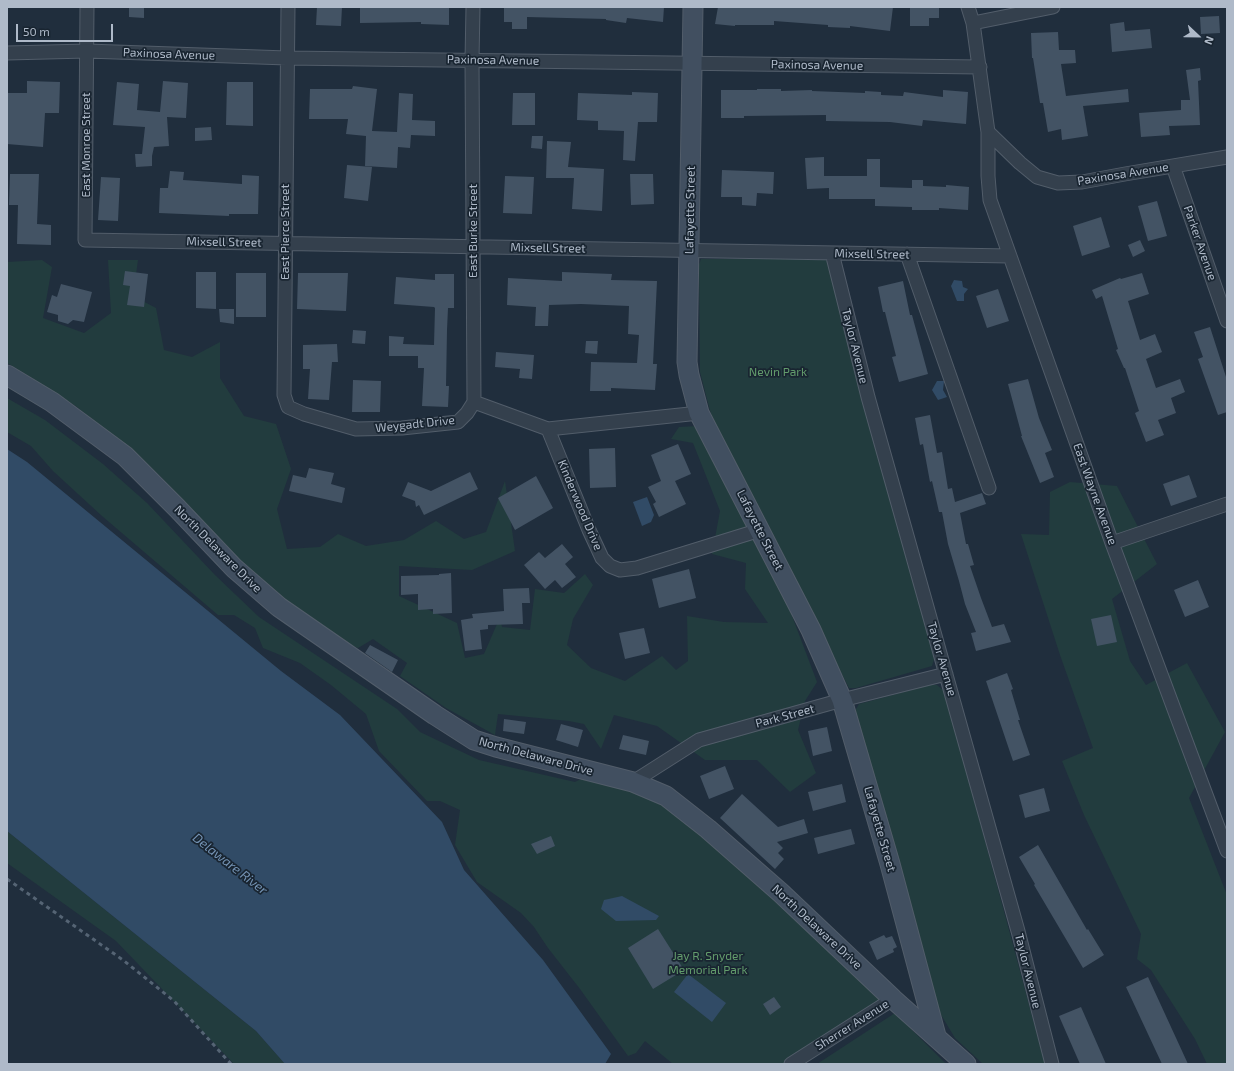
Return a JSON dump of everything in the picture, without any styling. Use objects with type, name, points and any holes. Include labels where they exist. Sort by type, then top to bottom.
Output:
[{"type":"main road","name":"Lafayette Street","points":[[693,7],[688,375],[700,413],[811,630],[842,700],[890,864],[936,1036]]},
{"type":"main road","name":"North Delaware Drive","points":[[7,375],[52,402],[125,456],[234,568],[279,607],[435,715],[474,740],[633,782],[666,796],[708,829],[781,893],[893,999],[966,1064]]},
{"type":"street","name":"East Monroe Street","points":[[85,240],[87,7]]},
{"type":"street","name":"East Pierce Street","points":[[288,7],[284,394],[288,407]]},
{"type":"street","name":"East Burke Street","points":[[473,7],[474,402]]},
{"type":"street","name":"East Wayne Avenue","points":[[968,7],[973,23],[988,132],[988,176],[990,200],[1112,543],[1227,851]]},
{"type":"street","points":[[973,23],[1053,7]]},
{"type":"street","name":"Paxinosa Avenue","points":[[7,53],[87,51],[287,58],[980,67]]},
{"type":"street","name":"Paxinosa Avenue","points":[[988,132],[1020,164],[1037,177],[1058,183],[1082,182],[1227,156]]},
{"type":"street","name":"Parker Avenue","points":[[1173,166],[1227,321]]},
{"type":"street","name":"Mixsell Street","points":[[85,240],[1010,256]]},
{"type":"street","name":"Taylor Avenue","points":[[832,253],[868,397],[1018,931],[1052,1064]]},
{"type":"street","points":[[907,254],[989,488]]},
{"type":"street","points":[[474,402],[548,429],[700,413]]},
{"type":"street","name":"Weygadt Drive","points":[[288,407],[304,414],[356,429],[402,428],[458,422],[467,413],[474,402]]},
{"type":"street","name":"Kinderwood Drive","points":[[548,429],[589,530],[602,558],[610,566],[620,570],[637,568],[760,530]]},
{"type":"street","points":[[1112,543],[1227,504]]},
{"type":"street","name":"Park Street","points":[[633,782],[699,740],[842,700],[946,674]]},
{"type":"street","name":"Sherrer Avenue","points":[[791,1064],[893,999]]},
{"type":"green space","name":"Nevin Park","points":[[701,259],[826,259],[831,272],[930,643],[934,659],[932,666],[856,688],[849,688],[713,422],[700,372],[699,265]]},
{"type":"green space","points":[[42,260],[52,267],[43,318],[84,333],[111,313],[108,260],[138,260],[133,296],[156,308],[164,350],[192,357],[220,342],[220,378],[244,416],[276,424],[291,469],[277,509],[287,549],[320,547],[338,534],[366,546],[404,540],[436,521],[464,539],[486,532],[505,481],[515,551],[472,570],[399,566],[399,596],[457,623],[465,658],[484,654],[500,617],[502,627],[530,630],[535,589],[564,593],[585,574],[593,585],[573,619],[567,645],[591,668],[625,681],[662,656],[676,670],[688,661],[687,616],[724,622],[768,623],[745,589],[746,563],[712,554],[720,511],[693,443],[671,439],[679,427],[698,426],[721,465],[761,554],[789,608],[817,682],[805,701],[798,730],[816,773],[790,792],[757,760],[705,760],[657,726],[614,715],[601,749],[584,724],[569,721],[498,714],[495,735],[446,708],[400,676],[407,663],[373,639],[358,648],[329,636],[248,573],[160,476],[77,407],[7,363],[7,262]]},
{"type":"green space","name":"Jay R. Snyder Memorial Park","points":[[7,398],[45,420],[103,464],[147,503],[215,575],[259,617],[397,709],[420,732],[479,760],[575,782],[595,772],[666,796],[893,999],[791,1064],[673,1064],[645,1041],[636,1053],[628,1056],[534,927],[521,913],[477,882],[455,845],[460,810],[440,801],[427,801],[379,751],[366,714],[331,685],[300,663],[263,648],[255,628],[234,615],[218,615],[102,516],[53,471],[31,446],[7,432]]},
{"type":"green space","points":[[1070,482],[1117,486],[1157,564],[1112,599],[1130,661],[1146,685],[1187,663],[1225,732],[1189,798],[1227,895],[1227,1064],[1207,1064],[1195,1039],[1151,970],[1137,959],[1141,934],[1084,815],[1062,761],[1093,748],[1060,655],[1021,534],[1049,535],[1050,492]]},
{"type":"green space","points":[[930,685],[937,685],[945,692],[1045,1064],[983,1064],[955,1038],[940,1013],[852,716],[859,704]]},
{"type":"green space","points":[[7,831],[256,1031],[285,1064],[234,1064],[116,941],[7,863]]},
{"type":"green space","points":[[895,1013],[946,1064],[817,1064]]},
{"type":"water","points":[[954,280],[962,281],[963,287],[968,289],[964,294],[964,301],[957,301],[951,286]]},
{"type":"water","points":[[937,381],[944,381],[943,390],[947,397],[938,400],[932,390]]},
{"type":"water","name":"Delaware River","points":[[7,449],[27,462],[281,671],[340,715],[442,822],[464,870],[543,960],[611,1054],[605,1064],[285,1064],[256,1031],[7,831]]},
{"type":"water","points":[[647,497],[654,515],[651,522],[642,526],[633,502]]},
{"type":"water","points":[[622,896],[659,916],[656,920],[616,921],[601,909],[604,900]]},
{"type":"water","points":[[688,974],[726,1003],[712,1022],[674,992]]},
{"type":"building","points":[[129,7],[144,7],[144,18],[129,17]]},
{"type":"building","points":[[317,7],[342,7],[341,26],[316,25]]},
{"type":"building","points":[[360,7],[449,7],[449,25],[421,24],[421,22],[360,23]]},
{"type":"building","points":[[504,7],[664,7],[663,22],[627,18],[626,23],[606,19],[527,17],[527,29],[512,29],[512,22],[504,22]]},
{"type":"building","points":[[718,7],[893,7],[890,31],[850,26],[850,28],[828,27],[828,25],[774,21],[774,25],[735,26],[715,24]]},
{"type":"building","points":[[910,7],[939,7],[939,18],[929,18],[929,26],[910,26]]},
{"type":"building","points":[[1219,16],[1220,33],[1201,34],[1200,17]]},
{"type":"building","points":[[1124,22],[1125,31],[1150,29],[1152,48],[1112,52],[1110,24]]},
{"type":"building","points":[[1058,32],[1059,50],[1075,50],[1076,63],[1061,64],[1066,96],[1128,89],[1129,102],[1083,106],[1088,136],[1062,140],[1061,129],[1048,132],[1043,103],[1040,103],[1032,58],[1031,33]]},
{"type":"building","points":[[1200,68],[1201,80],[1198,81],[1200,125],[1169,126],[1170,135],[1141,137],[1139,113],[1181,110],[1181,100],[1190,100],[1186,70]]},
{"type":"building","points":[[27,81],[60,82],[59,113],[45,113],[43,147],[7,144],[7,93],[27,93]]},
{"type":"building","points":[[163,81],[188,83],[186,118],[167,117],[169,146],[154,147],[152,166],[136,167],[135,154],[142,154],[145,127],[113,125],[117,82],[139,84],[137,110],[160,112]]},
{"type":"building","points":[[227,82],[253,82],[253,126],[226,125]]},
{"type":"building","points":[[353,86],[377,89],[372,131],[397,132],[399,93],[413,94],[412,120],[435,121],[435,136],[411,135],[410,148],[398,147],[397,168],[365,166],[366,136],[346,134],[348,119],[309,119],[310,89],[352,89]]},
{"type":"building","points":[[757,89],[865,93],[865,91],[881,92],[881,95],[903,96],[904,92],[943,97],[943,90],[968,92],[966,124],[923,120],[922,126],[890,122],[826,121],[826,115],[744,116],[744,118],[721,118],[721,90]]},
{"type":"building","points":[[632,92],[658,93],[657,122],[638,122],[635,161],[623,160],[624,131],[598,130],[598,121],[577,120],[578,93],[632,95]]},
{"type":"building","points":[[513,93],[535,93],[535,125],[512,125]]},
{"type":"building","points":[[211,127],[212,140],[195,141],[195,128]]},
{"type":"building","points":[[532,136],[543,136],[542,149],[531,148]]},
{"type":"building","points":[[547,141],[571,142],[568,167],[604,169],[602,211],[572,209],[574,178],[546,178]]},
{"type":"building","points":[[824,157],[824,176],[867,176],[867,159],[880,159],[880,187],[912,188],[912,180],[923,180],[923,186],[946,187],[946,185],[969,187],[968,210],[939,208],[939,210],[912,210],[912,207],[875,206],[875,199],[829,199],[829,188],[807,189],[805,158]]},
{"type":"building","points":[[347,165],[372,167],[368,201],[344,198]]},
{"type":"building","points":[[722,170],[774,172],[773,194],[757,193],[756,206],[742,205],[742,197],[721,197]]},
{"type":"building","points":[[170,171],[184,172],[183,180],[242,184],[242,175],[259,176],[258,214],[229,214],[229,216],[159,213],[160,188],[168,188]]},
{"type":"building","points":[[10,174],[39,174],[37,224],[51,225],[51,245],[17,244],[18,205],[9,205]]},
{"type":"building","points":[[630,174],[653,174],[654,204],[631,205]]},
{"type":"building","points":[[505,176],[534,177],[532,214],[503,213]]},
{"type":"building","points":[[101,177],[120,178],[118,221],[98,220]]},
{"type":"building","points":[[1157,201],[1167,236],[1148,241],[1138,206]]},
{"type":"building","points":[[1101,217],[1110,247],[1082,256],[1073,226]]},
{"type":"building","points":[[1140,240],[1145,251],[1133,257],[1128,245]]},
{"type":"building","points":[[125,271],[148,274],[144,307],[127,305],[130,286],[123,285]]},
{"type":"building","points":[[196,272],[216,272],[216,309],[196,308]]},
{"type":"building","points":[[562,272],[612,274],[611,280],[657,281],[653,364],[657,364],[655,390],[611,388],[611,391],[590,391],[591,362],[637,363],[639,335],[628,334],[629,306],[581,304],[549,305],[548,326],[535,326],[536,307],[507,305],[508,278],[562,281]]},
{"type":"building","points":[[236,273],[266,273],[266,317],[236,317]]},
{"type":"building","points":[[298,273],[348,273],[346,311],[297,309]]},
{"type":"building","points":[[1142,273],[1149,294],[1128,301],[1140,340],[1155,334],[1162,352],[1146,359],[1156,388],[1180,379],[1185,392],[1171,398],[1176,413],[1158,420],[1164,435],[1146,442],[1135,413],[1139,411],[1125,368],[1116,350],[1118,349],[1102,296],[1096,299],[1092,290],[1120,278]]},
{"type":"building","points":[[435,274],[454,274],[454,308],[448,308],[447,330],[446,386],[449,386],[448,407],[422,406],[424,368],[418,368],[418,356],[389,356],[389,336],[404,337],[403,344],[434,345],[435,308],[394,304],[396,277],[435,280]]},
{"type":"building","points":[[903,281],[910,315],[912,315],[928,374],[899,382],[892,357],[896,356],[885,312],[883,312],[878,287]]},
{"type":"building","points":[[61,284],[92,292],[84,322],[73,320],[68,324],[58,321],[58,315],[47,312],[52,295],[57,297]]},
{"type":"building","points":[[998,289],[1009,321],[987,328],[976,296]]},
{"type":"building","points":[[219,309],[234,309],[234,324],[220,322]]},
{"type":"building","points":[[1210,327],[1227,380],[1227,412],[1218,415],[1198,359],[1203,357],[1194,332]]},
{"type":"building","points":[[353,330],[366,331],[365,344],[352,343]]},
{"type":"building","points":[[586,341],[598,341],[597,354],[585,353]]},
{"type":"building","points":[[337,344],[338,362],[332,362],[329,400],[308,399],[310,369],[303,369],[303,345]]},
{"type":"building","points":[[496,352],[534,355],[532,379],[519,378],[520,369],[495,367]]},
{"type":"building","points":[[1028,379],[1039,418],[1052,450],[1045,453],[1054,477],[1040,483],[1021,436],[1008,384]]},
{"type":"building","points":[[353,380],[381,381],[380,412],[352,412]]},
{"type":"building","points":[[930,415],[937,453],[942,452],[948,489],[952,488],[955,502],[982,493],[986,504],[960,513],[966,544],[968,544],[974,565],[970,566],[992,627],[1004,624],[1011,642],[976,651],[971,633],[976,632],[965,604],[948,544],[942,512],[939,512],[932,481],[930,482],[923,444],[920,445],[915,418]]},
{"type":"building","points":[[678,444],[691,474],[675,481],[686,504],[659,517],[653,504],[656,502],[648,487],[661,481],[651,455]]},
{"type":"building","points":[[615,448],[616,487],[590,488],[589,449]]},
{"type":"building","points":[[309,468],[334,473],[331,484],[345,488],[342,503],[289,491],[293,475],[306,478]]},
{"type":"building","points":[[470,472],[478,489],[424,515],[419,505],[416,507],[415,501],[402,496],[408,482],[431,491]]},
{"type":"building","points":[[1189,475],[1197,497],[1171,506],[1163,484]]},
{"type":"building","points":[[536,476],[553,508],[515,530],[498,498]]},
{"type":"building","points":[[562,544],[573,557],[565,564],[576,577],[562,588],[555,580],[545,589],[524,565],[539,552],[545,558]]},
{"type":"building","points":[[689,569],[696,598],[659,608],[652,579]]},
{"type":"building","points":[[451,573],[452,613],[433,614],[433,609],[418,610],[418,594],[401,595],[401,576],[439,575]]},
{"type":"building","points":[[1198,580],[1209,607],[1185,617],[1174,590]]},
{"type":"building","points":[[529,588],[530,603],[522,603],[523,624],[488,625],[488,629],[480,630],[482,649],[465,651],[461,620],[473,618],[472,614],[504,611],[503,589]]},
{"type":"building","points":[[1111,615],[1117,642],[1097,646],[1091,619]]},
{"type":"building","points":[[644,628],[650,653],[625,659],[619,633]]},
{"type":"building","points":[[370,645],[398,660],[392,672],[365,653]]},
{"type":"building","points":[[1007,673],[1013,689],[1011,690],[1020,720],[1018,720],[1030,755],[1013,761],[986,681]]},
{"type":"building","points":[[504,719],[526,722],[524,734],[503,731]]},
{"type":"building","points":[[561,724],[583,730],[578,747],[556,740]]},
{"type":"building","points":[[827,727],[832,751],[813,756],[808,731]]},
{"type":"building","points":[[623,735],[649,741],[646,755],[619,749]]},
{"type":"building","points":[[725,766],[734,789],[709,799],[700,776]]},
{"type":"building","points":[[842,784],[846,802],[813,811],[808,792]]},
{"type":"building","points":[[1044,788],[1050,811],[1025,818],[1019,795]]},
{"type":"building","points":[[742,794],[778,827],[804,819],[808,833],[777,842],[783,848],[778,853],[784,859],[775,869],[720,818]]},
{"type":"building","points":[[851,829],[855,844],[818,854],[814,838]]},
{"type":"building","points":[[551,836],[555,846],[537,854],[531,844]]},
{"type":"building","points":[[1038,845],[1087,930],[1088,929],[1104,955],[1083,968],[1019,857]]},
{"type":"building","points":[[658,929],[684,970],[653,989],[628,948]]},
{"type":"building","points":[[884,935],[886,938],[892,936],[897,947],[893,949],[894,952],[877,960],[869,942]]},
{"type":"building","points":[[1148,977],[1188,1064],[1162,1064],[1126,987]]},
{"type":"building","points":[[774,997],[781,1007],[770,1015],[763,1004]]},
{"type":"building","points":[[1081,1007],[1106,1064],[1080,1064],[1059,1016]]},
{"type":"railway","points":[[7,879],[123,960],[174,1001],[231,1064]]}]
